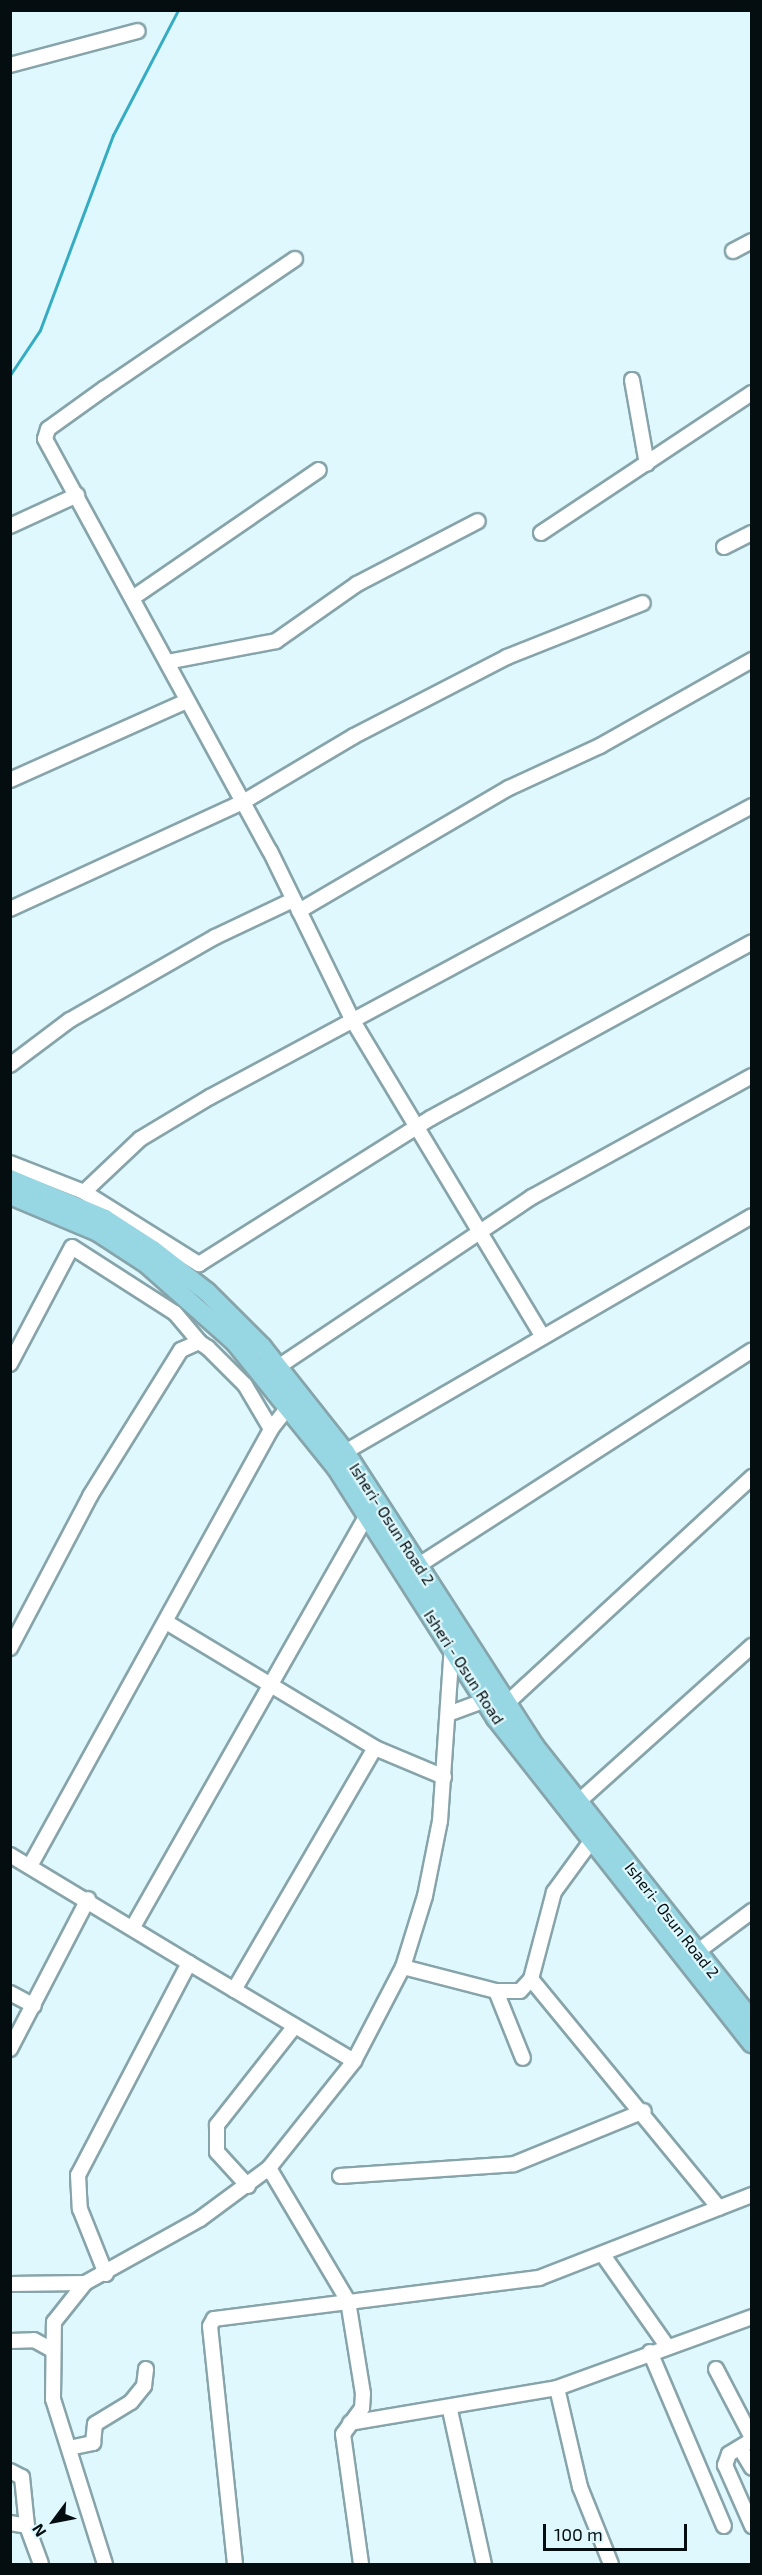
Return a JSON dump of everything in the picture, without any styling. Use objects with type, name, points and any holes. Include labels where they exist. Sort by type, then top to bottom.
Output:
[{"type":"main road","points":[[10,1179],[105,1219],[182,1283]]},
{"type":"main road","points":[[10,1195],[98,1232],[182,1283]]},
{"type":"main road","name":"Isheri- Osun Road 2","points":[[182,1283],[278,1367],[345,1452],[419,1565],[454,1641],[497,1700],[752,2021]]},
{"type":"main road","name":"Isheri - Osun Road","points":[[182,1283],[290,1405],[368,1514],[454,1641]]},
{"type":"main road","name":"Isheri - Osun Road","points":[[497,1700],[592,1840],[752,2043]]},
{"type":"street","points":[[10,65],[138,31]]},
{"type":"street","points":[[733,251],[752,241]]},
{"type":"street","points":[[295,259],[48,429],[45,439],[134,597],[187,702],[243,802],[353,1021],[477,1235],[542,1335]]},
{"type":"street","points":[[632,380],[647,464]]},
{"type":"street","points":[[541,532],[752,393]]},
{"type":"street","points":[[134,597],[319,470]]},
{"type":"street","points":[[10,526],[77,495]]},
{"type":"street","points":[[167,662],[276,641],[357,584],[478,521]]},
{"type":"street","points":[[724,546],[752,533]]},
{"type":"street","points":[[10,909],[243,802],[354,736],[507,657],[643,603]]},
{"type":"street","points":[[10,1065],[90,1009],[296,905],[509,788],[600,746],[752,660]]},
{"type":"street","points":[[10,780],[187,702]]},
{"type":"street","points":[[84,1192],[140,1139],[496,939],[752,806]]},
{"type":"street","points":[[10,1163],[84,1192],[199,1264],[416,1128],[752,942]]},
{"type":"street","points":[[278,1367],[532,1197],[752,1076]]},
{"type":"street","points":[[345,1452],[542,1335],[752,1216]]},
{"type":"street","points":[[10,1364],[72,1247],[156,1298],[189,1323],[199,1342],[233,1370],[271,1429]]},
{"type":"street","points":[[10,1648],[151,1392],[181,1350],[199,1342]]},
{"type":"street","points":[[419,1565],[752,1350]]},
{"type":"street","points":[[30,1866],[168,1623],[271,1429],[290,1405]]},
{"type":"street","points":[[447,1714],[497,1700],[752,1477]]},
{"type":"street","points":[[134,1927],[368,1514]]},
{"type":"street","points":[[168,1623],[268,1688],[375,1748],[444,1778]]},
{"type":"street","points":[[105,2565],[53,2399],[50,2349],[63,2304],[85,2283],[106,2274],[248,2186],[269,2168],[354,2061],[403,1967],[424,1896],[444,1778],[454,1641]]},
{"type":"street","points":[[578,1802],[752,1646]]},
{"type":"street","points":[[234,1989],[375,1748]]},
{"type":"street","points":[[403,1967],[496,1991],[520,1991],[531,1979],[554,1892],[592,1840]]},
{"type":"street","points":[[10,1855],[88,1899],[294,2027],[354,2061]]},
{"type":"street","points":[[10,2049],[88,1899]]},
{"type":"street","points":[[697,1952],[752,1911]]},
{"type":"street","points":[[106,2274],[81,2209],[78,2175],[189,1963]]},
{"type":"street","points":[[531,1979],[644,2111],[719,2208]]},
{"type":"street","points":[[496,1991],[523,2058]]},
{"type":"street","points":[[10,1993],[34,2006]]},
{"type":"street","points":[[248,2186],[218,2152],[217,2125],[294,2027]]},
{"type":"street","points":[[340,2176],[514,2164],[644,2111]]},
{"type":"street","points":[[269,2168],[348,2301],[363,2394],[362,2408],[343,2434],[361,2565]]},
{"type":"street","points":[[235,2565],[210,2326],[223,2316],[539,2278],[603,2255],[752,2195]]},
{"type":"street","points":[[603,2255],[667,2346]]},
{"type":"street","points":[[10,2284],[85,2283]]},
{"type":"street","points":[[350,2423],[450,2410],[556,2388],[650,2352],[752,2317]]},
{"type":"street","points":[[10,2341],[34,2340],[50,2349]]},
{"type":"street","points":[[650,2352],[724,2526]]},
{"type":"street","points":[[69,2448],[93,2443],[95,2424],[131,2402],[144,2386],[146,2369]]},
{"type":"street","points":[[716,2369],[748,2442],[752,2468]]},
{"type":"street","points":[[556,2388],[580,2487],[611,2565]]},
{"type":"street","points":[[450,2410],[484,2565]]},
{"type":"street","points":[[748,2442],[725,2465],[752,2526]]},
{"type":"street","points":[[10,2471],[22,2477],[27,2526],[41,2565]]},
{"type":"street","points":[[10,2523],[27,2526]]},
{"type":"waterway","points":[[10,375],[40,330],[113,135],[178,10]]}]
